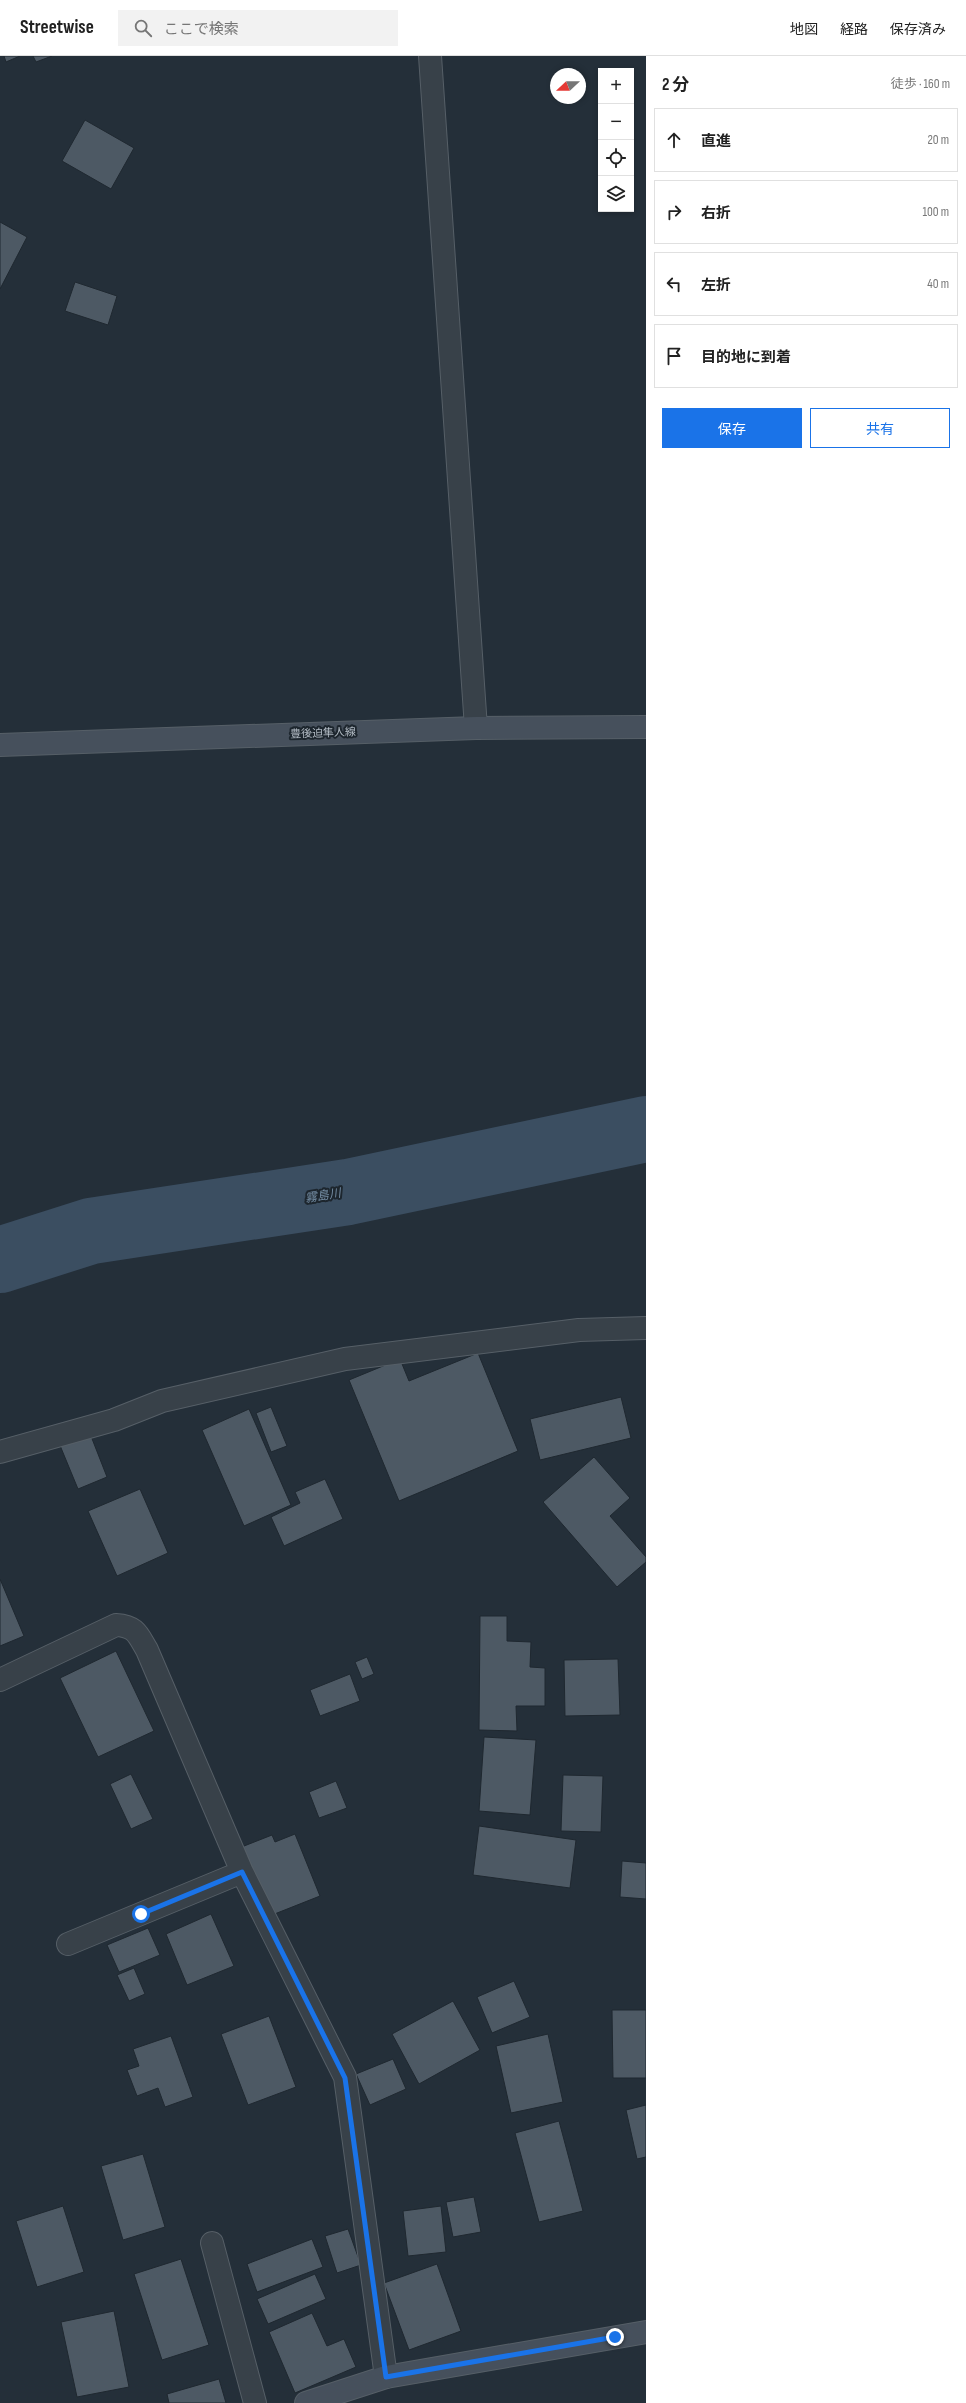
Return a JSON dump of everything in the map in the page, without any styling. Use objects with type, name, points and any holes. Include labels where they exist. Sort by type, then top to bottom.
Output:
[{"type":"main road","name":"豊後迫隼人線","points":[[0,745],[476,728],[646,727]]},
{"type":"main road","points":[[306,2403],[386,2377],[646,2332]]},
{"type":"street","points":[[430,56],[476,728]]},
{"type":"street","points":[[0,1452],[114,1420],[162,1401],[345,1360],[579,1330],[646,1328]]},
{"type":"street","points":[[0,1680],[116,1625],[129,1626],[136,1632],[147,1650],[242,1872],[345,2078],[386,2377]]},
{"type":"street","points":[[68,1944],[242,1872]]},
{"type":"street","points":[[212,2243],[255,2403]]},
{"type":"building","points":[[4,56],[20,56],[6,62]]},
{"type":"building","points":[[33,56],[52,56],[36,62]]},
{"type":"building","points":[[85,120],[134,148],[111,189],[62,161]]},
{"type":"building","points":[[0,222],[27,237],[0,289]]},
{"type":"building","points":[[75,282],[117,296],[108,325],[65,311]]},
{"type":"building","points":[[478,1353],[518,1451],[399,1501],[349,1380],[400,1359],[409,1381]]},
{"type":"building","points":[[621,1397],[631,1438],[540,1460],[530,1419]]},
{"type":"building","points":[[271,1407],[287,1446],[271,1452],[256,1413]]},
{"type":"building","points":[[249,1409],[291,1505],[244,1526],[202,1430]]},
{"type":"building","points":[[89,1431],[107,1477],[78,1489],[59,1443]]},
{"type":"building","points":[[594,1457],[630,1498],[610,1516],[646,1557],[646,1562],[617,1587],[543,1502]]},
{"type":"building","points":[[325,1479],[343,1519],[284,1546],[271,1517],[300,1503],[295,1492]]},
{"type":"building","points":[[140,1489],[168,1553],[117,1576],[88,1511]]},
{"type":"building","points":[[0,1579],[24,1636],[0,1646]]},
{"type":"building","points":[[480,1616],[507,1616],[507,1641],[531,1642],[530,1667],[545,1668],[545,1706],[516,1706],[517,1731],[479,1730]]},
{"type":"building","points":[[116,1651],[154,1731],[98,1757],[60,1678]]},
{"type":"building","points":[[367,1657],[374,1674],[362,1679],[355,1662]]},
{"type":"building","points":[[618,1659],[620,1715],[565,1716],[564,1660]]},
{"type":"building","points":[[350,1674],[360,1701],[320,1716],[310,1690]]},
{"type":"building","points":[[484,1737],[536,1740],[530,1815],[479,1811]]},
{"type":"building","points":[[131,1774],[153,1819],[131,1829],[110,1784]]},
{"type":"building","points":[[563,1775],[603,1776],[601,1832],[561,1831]]},
{"type":"building","points":[[336,1781],[347,1808],[319,1818],[309,1792]]},
{"type":"building","points":[[479,1826],[576,1840],[570,1888],[473,1875]]},
{"type":"building","points":[[295,1834],[320,1896],[267,1917],[239,1848],[272,1835],[275,1842]]},
{"type":"building","points":[[622,1861],[646,1863],[646,1899],[620,1897]]},
{"type":"building","points":[[211,1914],[234,1966],[187,1985],[166,1934]]},
{"type":"building","points":[[148,1928],[160,1955],[119,1972],[107,1945]]},
{"type":"building","points":[[134,1968],[145,1994],[129,2001],[117,1975]]},
{"type":"building","points":[[514,1981],[530,2017],[492,2033],[477,1997]]},
{"type":"building","points":[[453,2001],[480,2050],[419,2084],[392,2034]]},
{"type":"building","points":[[612,2010],[646,2010],[646,2078],[613,2078]]},
{"type":"building","points":[[269,2016],[296,2087],[248,2105],[221,2034]]},
{"type":"building","points":[[548,2034],[563,2102],[511,2113],[496,2046]]},
{"type":"building","points":[[171,2036],[193,2097],[165,2107],[158,2088],[137,2096],[127,2070],[139,2066],[133,2049]]},
{"type":"building","points":[[393,2059],[406,2089],[370,2105],[356,2074]]},
{"type":"building","points":[[646,2105],[646,2157],[637,2159],[626,2110]]},
{"type":"building","points":[[559,2121],[583,2211],[539,2222],[515,2133]]},
{"type":"building","points":[[143,2154],[165,2227],[123,2240],[101,2166]]},
{"type":"building","points":[[474,2197],[481,2232],[453,2237],[446,2202]]},
{"type":"building","points":[[63,2206],[84,2272],[37,2287],[16,2221]]},
{"type":"building","points":[[441,2206],[446,2252],[408,2256],[403,2211]]},
{"type":"building","points":[[348,2229],[361,2265],[337,2273],[325,2236]]},
{"type":"building","points":[[312,2239],[323,2267],[257,2292],[247,2264]]},
{"type":"building","points":[[181,2259],[209,2345],[162,2360],[134,2274]]},
{"type":"building","points":[[437,2264],[461,2331],[409,2350],[384,2283]]},
{"type":"building","points":[[315,2274],[326,2299],[268,2324],[257,2299]]},
{"type":"building","points":[[114,2311],[129,2387],[77,2397],[61,2322]]},
{"type":"building","points":[[312,2313],[327,2346],[344,2339],[356,2367],[295,2393],[269,2332]]},
{"type":"building","points":[[219,2379],[226,2403],[169,2403],[167,2394]]},
{"type":"waterway","name":"霧島川","points":[[0,1260],[91,1231],[348,1192],[646,1129]]},
{"type":"route","points":[[141,1914],[242,1872],[345,2078],[386,2377],[615,2337]]}]
